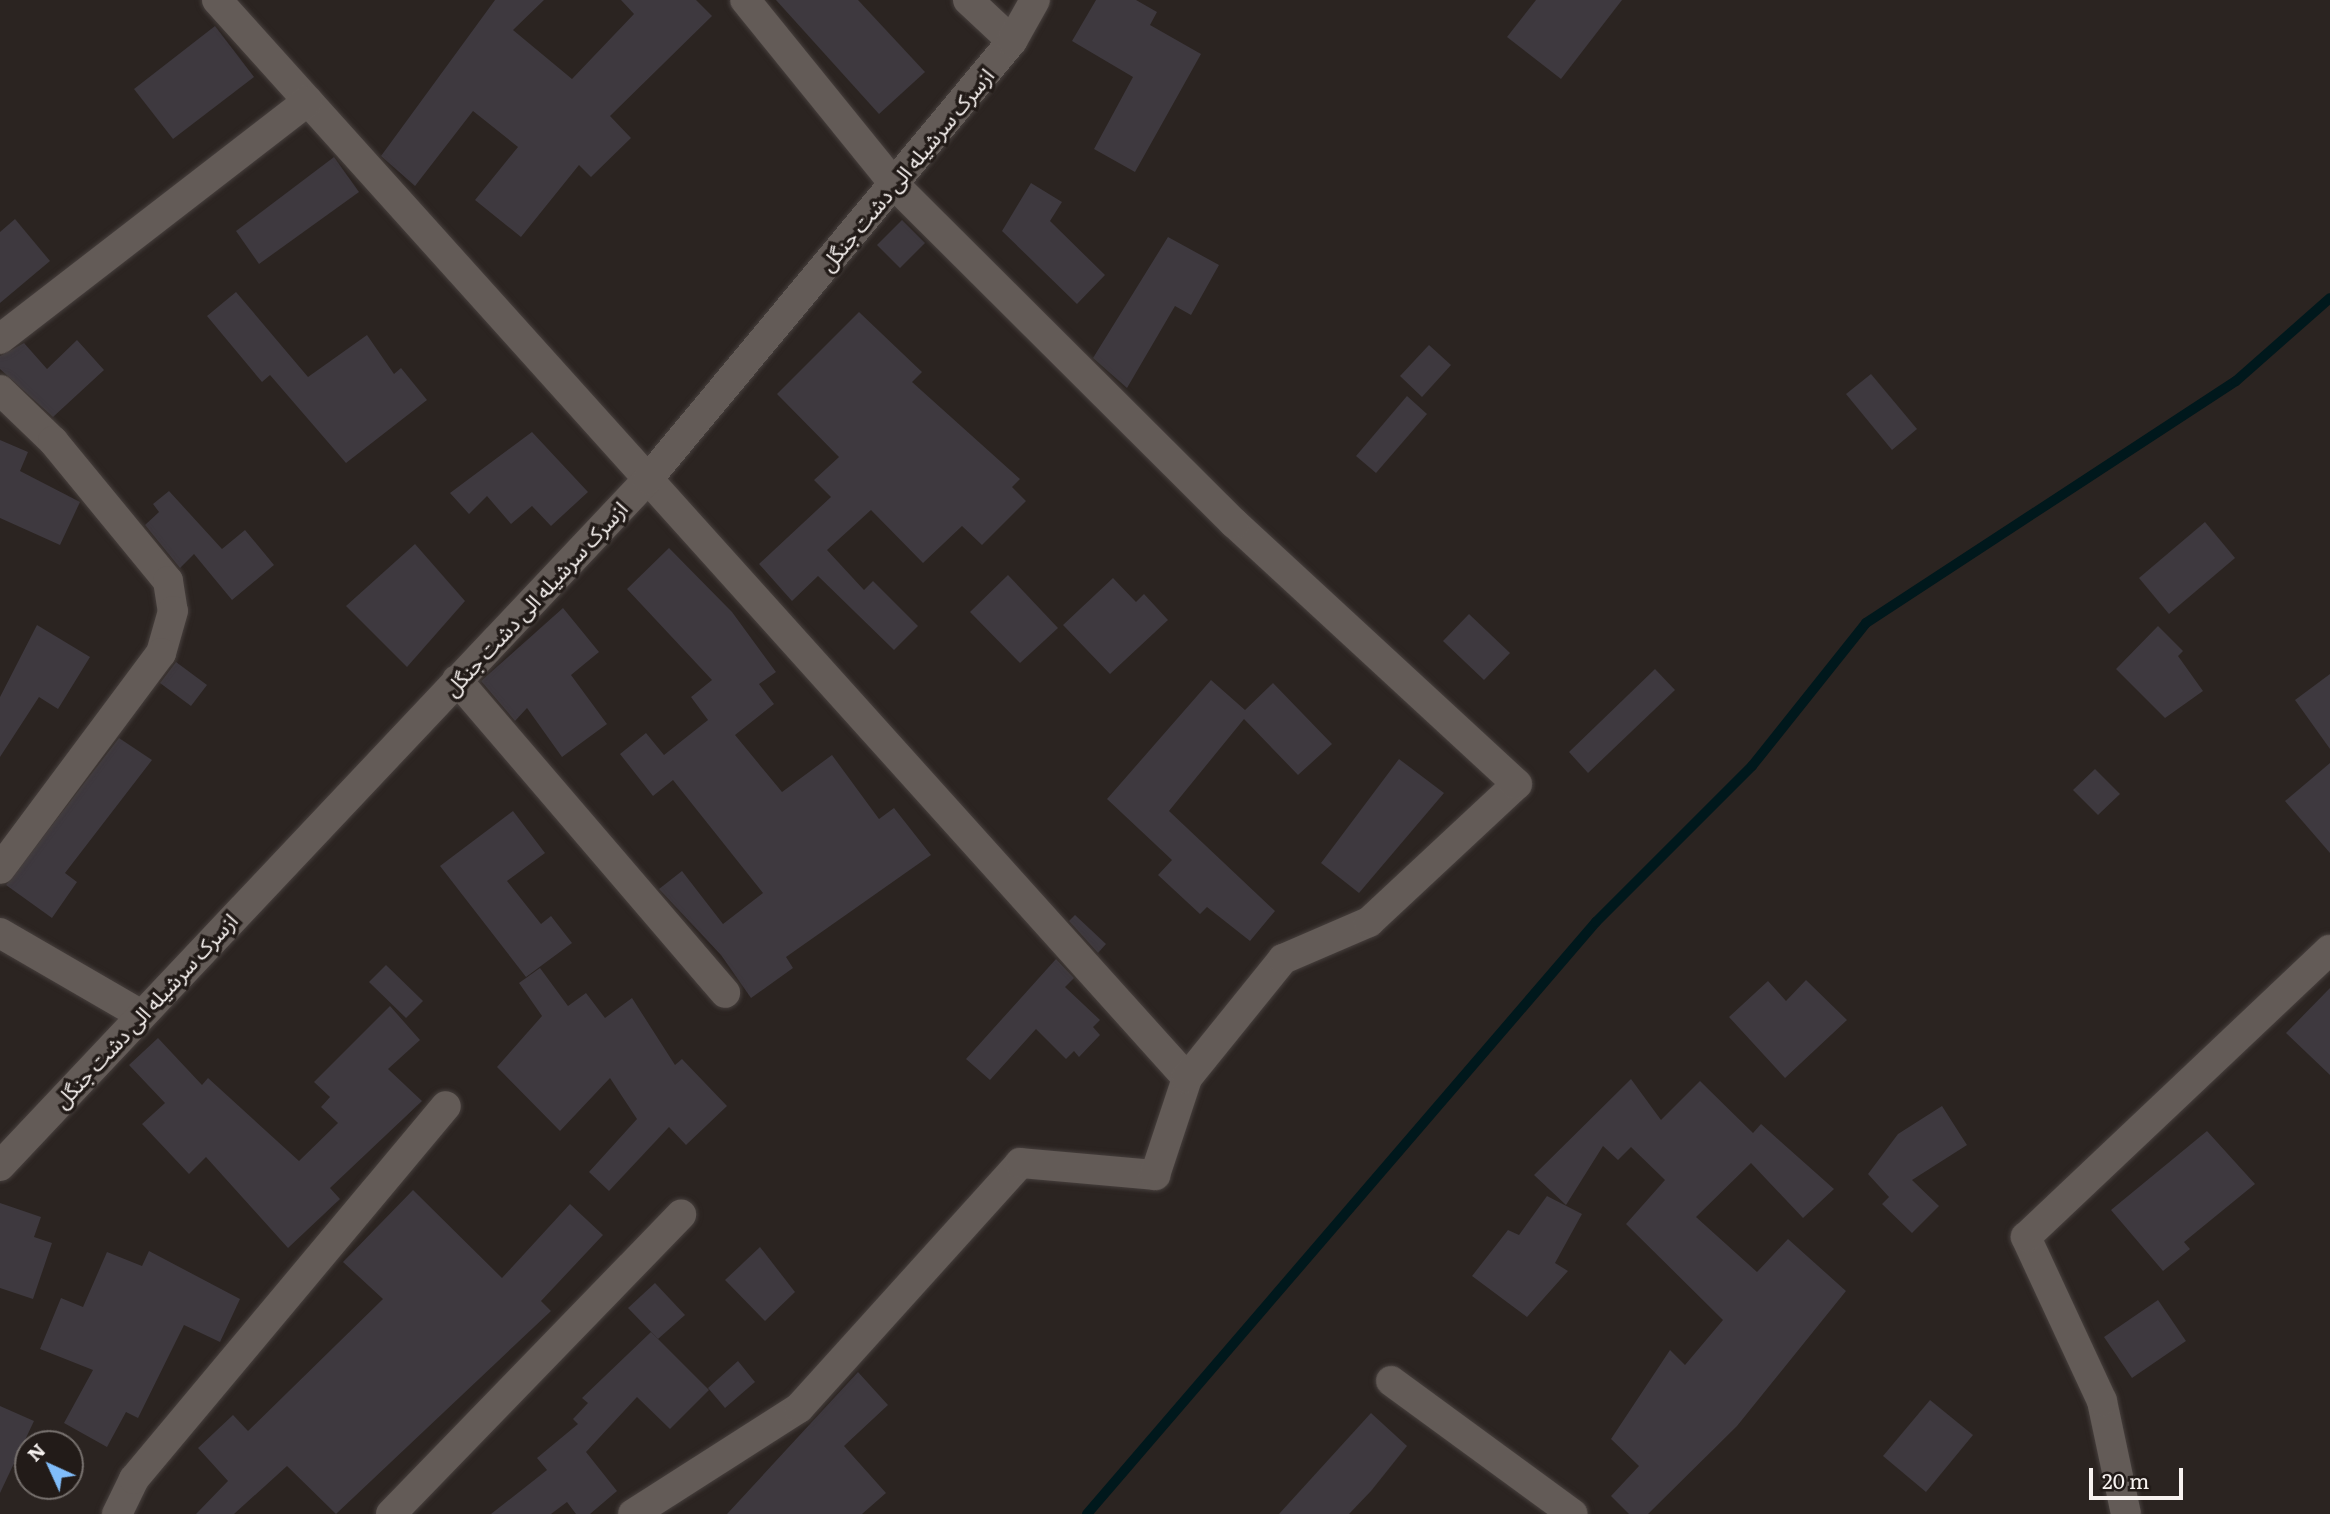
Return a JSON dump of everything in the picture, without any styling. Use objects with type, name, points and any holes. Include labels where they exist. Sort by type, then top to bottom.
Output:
[{"type":"street","points":[[217,0],[1187,1078]]},
{"type":"street","points":[[633,1514],[799,1408],[1020,1163],[1155,1175],[1187,1078],[1283,959],[1369,922],[1517,784],[1234,523],[895,185],[746,0]]},
{"type":"street","points":[[968,0],[1012,41]]},
{"type":"street","name":"ازسرک سرشیله الی دشت جنگل","points":[[0,1166],[140,1014],[648,479],[1012,41],[1035,0]]},
{"type":"street","points":[[0,339],[308,101]]},
{"type":"street","points":[[0,390],[53,442],[167,581],[173,611],[161,653],[0,869]]},
{"type":"street","points":[[457,680],[725,993]]},
{"type":"street","points":[[0,933],[140,1014]]},
{"type":"street","points":[[2126,1514],[2102,1401],[2026,1237],[2330,950]]},
{"type":"street","points":[[117,1514],[134,1479],[446,1106]]},
{"type":"street","points":[[391,1514],[681,1215]]},
{"type":"street","points":[[1391,1381],[1573,1514]]},
{"type":"building","points":[[495,0],[544,0],[513,30],[572,79],[634,14],[621,0],[696,0],[712,16],[610,116],[631,138],[591,177],[579,165],[521,237],[475,200],[518,147],[473,111],[415,186],[381,156]]},
{"type":"building","points":[[776,0],[858,0],[925,72],[879,114]]},
{"type":"building","points":[[1096,0],[1136,0],[1157,12],[1150,25],[1201,54],[1135,172],[1094,149],[1133,77],[1072,41]]},
{"type":"building","points":[[1536,0],[1622,0],[1561,79],[1507,37]]},
{"type":"building","points":[[215,26],[254,77],[173,139],[134,89]]},
{"type":"building","points":[[334,157],[359,192],[259,264],[236,231]]},
{"type":"building","points":[[1031,183],[1062,202],[1050,221],[1105,275],[1077,304],[1002,231]]},
{"type":"building","points":[[15,219],[50,261],[0,303],[0,232]]},
{"type":"building","points":[[902,220],[925,243],[900,268],[877,245]]},
{"type":"building","points":[[1168,237],[1219,265],[1191,315],[1175,306],[1127,388],[1093,358]]},
{"type":"building","points":[[236,292],[308,377],[367,335],[394,374],[401,368],[427,400],[346,463],[270,375],[262,382],[207,316]]},
{"type":"building","points":[[859,312],[922,372],[912,382],[1020,479],[1012,487],[1026,501],[982,545],[962,526],[923,563],[871,510],[827,550],[864,590],[873,581],[918,626],[894,650],[818,576],[792,601],[759,564],[831,497],[814,480],[839,457],[777,394]]},
{"type":"building","points":[[77,340],[104,370],[53,417],[0,369],[0,356],[24,343],[47,369]]},
{"type":"building","points":[[1429,345],[1451,365],[1422,397],[1400,376]]},
{"type":"building","points":[[1871,374],[1917,429],[1892,450],[1846,394]]},
{"type":"building","points":[[1407,396],[1427,414],[1376,473],[1356,456]]},
{"type":"building","points":[[532,432],[588,492],[551,526],[532,506],[511,524],[487,496],[469,514],[450,493]]},
{"type":"building","points":[[0,440],[28,452],[20,471],[80,502],[60,545],[0,518]]},
{"type":"building","points":[[169,491],[222,549],[245,530],[274,565],[232,600],[194,554],[180,568],[145,525],[159,512],[153,504]]},
{"type":"building","points":[[2205,522],[2235,558],[2169,614],[2139,578]]},
{"type":"building","points":[[415,544],[465,601],[407,667],[346,606]]},
{"type":"building","points":[[669,548],[732,612],[776,672],[759,684],[774,704],[735,735],[782,792],[832,755],[879,819],[894,808],[931,855],[786,957],[793,968],[751,998],[721,955],[659,889],[682,871],[723,924],[763,893],[673,780],[653,796],[620,754],[646,733],[664,755],[708,720],[691,697],[712,680],[627,589]]},
{"type":"building","points":[[1008,575],[1058,628],[1020,663],[970,612]]},
{"type":"building","points":[[1113,578],[1136,602],[1144,594],[1168,620],[1110,674],[1063,625]]},
{"type":"building","points":[[563,608],[599,652],[571,675],[607,724],[562,757],[527,708],[515,721],[481,681]]},
{"type":"building","points":[[1469,614],[1510,653],[1484,680],[1443,641]]},
{"type":"building","points":[[37,625],[90,657],[58,709],[39,697],[0,757],[0,697]]},
{"type":"building","points":[[2158,626],[2183,651],[2178,656],[2203,691],[2165,718],[2116,669]]},
{"type":"building","points":[[176,662],[207,685],[191,706],[160,683]]},
{"type":"building","points":[[1655,669],[1675,690],[1588,773],[1569,752]]},
{"type":"building","points":[[2330,674],[2330,749],[2295,700]]},
{"type":"building","points":[[1211,680],[1245,710],[1273,683],[1332,744],[1298,775],[1244,719],[1169,811],[1275,911],[1250,941],[1207,907],[1200,914],[1158,875],[1172,860],[1107,799]]},
{"type":"building","points":[[119,738],[152,760],[65,873],[77,882],[52,918],[6,885]]},
{"type":"building","points":[[1399,759],[1444,793],[1359,893],[1321,863]]},
{"type":"building","points":[[2330,763],[2330,853],[2285,801]]},
{"type":"building","points":[[2095,769],[2120,794],[2098,815],[2073,790]]},
{"type":"building","points":[[513,811],[545,853],[507,881],[541,924],[551,916],[572,943],[526,977],[440,866]]},
{"type":"building","points":[[1075,915],[1106,944],[1098,953],[1069,921]]},
{"type":"building","points":[[1056,959],[1074,978],[1065,987],[1100,1020],[1093,1027],[1100,1035],[1079,1057],[1074,1051],[1066,1059],[1036,1029],[990,1080],[966,1059]]},
{"type":"building","points":[[386,965],[423,1001],[406,1018],[369,982]]},
{"type":"building","points":[[540,968],[568,1006],[586,993],[605,1018],[632,998],[675,1065],[682,1059],[727,1106],[686,1145],[669,1127],[609,1191],[589,1172],[637,1119],[610,1078],[560,1131],[497,1067],[542,1016],[519,983]]},
{"type":"building","points":[[1806,980],[1847,1020],[1785,1078],[1729,1017],[1768,981],[1786,1001]]},
{"type":"building","points":[[2330,988],[2330,1075],[2286,1033]]},
{"type":"building","points":[[390,1006],[420,1040],[388,1069],[422,1101],[330,1188],[340,1199],[288,1248],[206,1157],[189,1174],[142,1124],[165,1103],[129,1065],[158,1038],[202,1085],[208,1078],[299,1161],[338,1123],[321,1107],[330,1097],[314,1082]]},
{"type":"building","points":[[1631,1079],[1661,1120],[1700,1081],[1753,1133],[1761,1124],[1834,1189],[1803,1218],[1751,1163],[1696,1217],[1757,1272],[1788,1239],[1846,1291],[1737,1426],[1648,1514],[1629,1514],[1611,1496],[1639,1466],[1611,1439],[1670,1350],[1685,1365],[1723,1320],[1626,1224],[1665,1180],[1631,1147],[1618,1160],[1603,1146],[1566,1205],[1534,1175]]},
{"type":"building","points":[[1942,1106],[1967,1145],[1912,1180],[1939,1206],[1912,1233],[1882,1204],[1889,1197],[1868,1174],[1898,1134]]},
{"type":"building","points":[[2207,1131],[2255,1184],[2184,1242],[2190,1249],[2163,1271],[2111,1210]]},
{"type":"building","points":[[413,1190],[502,1278],[570,1204],[603,1235],[541,1301],[551,1311],[336,1514],[287,1466],[234,1514],[196,1514],[228,1481],[198,1448],[233,1415],[248,1431],[383,1299],[343,1262]]},
{"type":"building","points":[[1547,1196],[1582,1214],[1555,1263],[1568,1271],[1527,1317],[1472,1276],[1508,1230],[1519,1235]]},
{"type":"building","points":[[0,1203],[41,1217],[34,1237],[52,1243],[33,1299],[0,1288]]},
{"type":"building","points":[[760,1247],[795,1292],[765,1321],[725,1280]]},
{"type":"building","points":[[149,1251],[240,1299],[220,1342],[184,1325],[138,1418],[126,1412],[107,1447],[84,1434],[84,1430],[77,1430],[64,1423],[93,1370],[40,1349],[61,1298],[83,1307],[107,1252],[142,1266]]},
{"type":"building","points":[[655,1283],[685,1315],[658,1339],[628,1308]]},
{"type":"building","points":[[2158,1300],[2186,1341],[2132,1378],[2104,1337]]},
{"type":"building","points":[[651,1332],[709,1390],[670,1429],[637,1397],[586,1452],[617,1491],[590,1514],[576,1514],[567,1502],[551,1514],[491,1514],[547,1470],[537,1458],[578,1424],[573,1419],[588,1403],[582,1398]]},
{"type":"building","points":[[738,1361],[755,1382],[725,1408],[708,1388]]},
{"type":"building","points":[[858,1372],[888,1405],[844,1446],[886,1493],[862,1514],[727,1514]]},
{"type":"building","points":[[1930,1400],[1973,1435],[1926,1492],[1883,1456]]},
{"type":"building","points":[[0,1406],[34,1421],[30,1430],[14,1430],[14,1463],[0,1493]]},
{"type":"building","points":[[1371,1413],[1407,1446],[1371,1491],[1349,1514],[1279,1514]]},
{"type":"waterway","points":[[1087,1514],[1596,922],[1752,766],[1866,623],[2236,381],[2330,298]]}]
